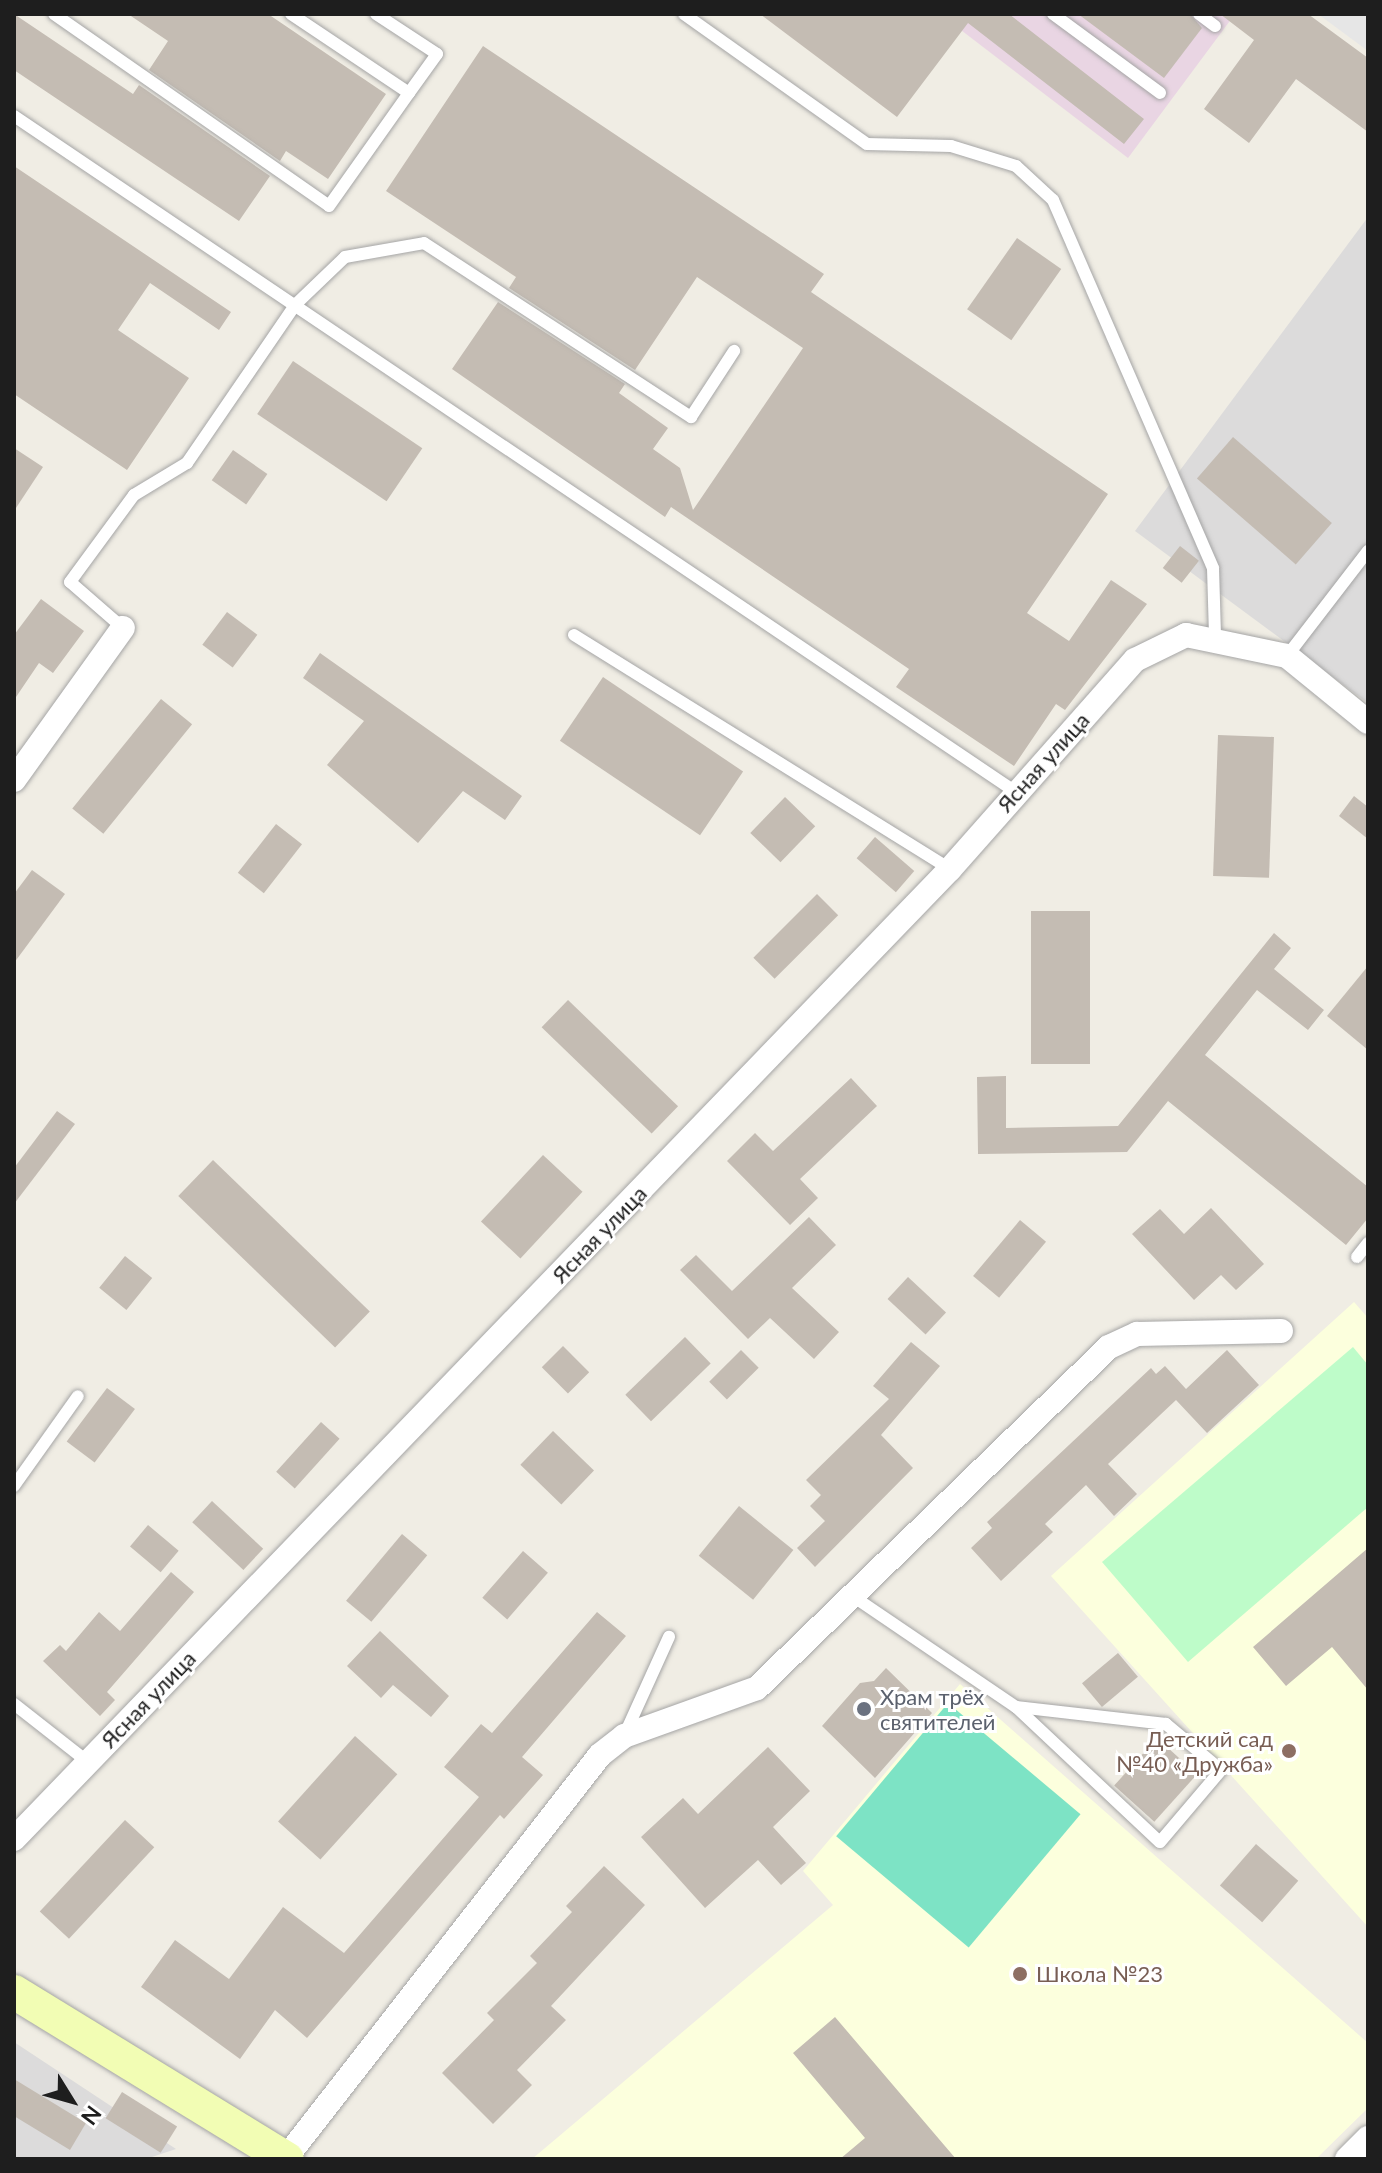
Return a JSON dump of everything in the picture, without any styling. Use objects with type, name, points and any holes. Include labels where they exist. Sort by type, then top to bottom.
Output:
[{"type":"street","points":[[14,780],[123,628]]},
{"type":"street","name":"Ясная улица","points":[[14,1839],[950,869],[1135,660],[1186,635],[1215,637]]},
{"type":"street","points":[[1215,637],[1287,656],[1368,722]]},
{"type":"street","points":[[14,1992],[286,2159],[600,1755],[624,1736],[757,1688],[1109,1347],[1137,1334],[1281,1331]]},
{"type":"street","points":[[1347,2159],[1368,2138]]},
{"type":"lane","points":[[54,14],[329,206],[437,54],[376,14]]},
{"type":"lane","points":[[291,14],[409,93]]},
{"type":"lane","points":[[684,14],[867,144],[964,150],[1016,166],[1053,200],[1213,568],[1215,637]]},
{"type":"lane","points":[[1053,14],[1160,93]]},
{"type":"lane","points":[[1199,14],[1215,26]]},
{"type":"lane","points":[[14,116],[1016,792]]},
{"type":"lane","points":[[123,628],[70,582],[134,495],[187,463],[295,305],[345,257],[424,243],[691,417],[734,351]]},
{"type":"lane","points":[[1287,656],[1368,551]]},
{"type":"lane","points":[[574,635],[950,869]]},
{"type":"lane","points":[[1357,1257],[1368,1243]]},
{"type":"lane","points":[[14,1486],[78,1396]]},
{"type":"lane","points":[[854,1597],[1016,1707],[1160,1842],[1221,1770],[1166,1724],[1016,1707]]},
{"type":"lane","points":[[624,1736],[669,1637]]},
{"type":"lane","points":[[14,1704],[88,1762]]},
{"type":"shaded area","points":[[940,14],[1235,14],[1128,158]]},
{"type":"shaded area","points":[[1318,14],[1368,14],[1368,51]]},
{"type":"shaded area","points":[[1368,217],[1368,703],[1135,531]]},
{"type":"shaded area","name":"Детский сад №40 «Дружба»","points":[[1354,1302],[1368,1318],[1368,1927],[1051,1576]]},
{"type":"shaded area","name":"Школа №23","points":[[960,1684],[1368,2043],[1368,2108],[1316,2159],[532,2159],[833,1905],[803,1871]]},
{"type":"shaded area","points":[[14,2042],[176,2149],[146,2159],[14,2159]]},
{"type":"green space","points":[[1353,1347],[1368,1365],[1368,1507],[1188,1662],[1102,1562]]},
{"type":"green space","points":[[948,1703],[1081,1814],[969,1947],[836,1836]]},
{"type":"building","points":[[14,14],[133,94],[139,85],[270,176],[239,221],[14,70]]},
{"type":"building","points":[[128,14],[268,14],[386,94],[328,179],[286,151],[280,161],[149,70],[168,41]]},
{"type":"building","points":[[760,14],[1009,14],[1144,119],[1124,144],[968,23],[897,117]]},
{"type":"building","points":[[1078,14],[1190,14],[1202,28],[1164,78]]},
{"type":"building","points":[[1220,14],[1308,14],[1368,58],[1368,132],[1296,79],[1249,143],[1204,109],[1254,40]]},
{"type":"building","points":[[483,46],[824,274],[811,292],[1108,494],[1027,613],[1069,641],[1111,580],[1147,604],[1065,710],[1056,704],[1014,766],[896,687],[909,669],[671,507],[665,517],[452,369],[498,302],[625,384],[619,393],[668,428],[653,449],[680,468],[693,510],[803,348],[697,277],[635,370],[509,288],[516,277],[386,191]]},
{"type":"building","points":[[14,166],[231,312],[219,330],[150,283],[118,330],[189,378],[127,470],[14,394]]},
{"type":"building","points":[[1017,238],[1061,269],[1011,340],[967,309]]},
{"type":"building","points":[[293,361],[422,448],[387,501],[257,414]]},
{"type":"building","points":[[1233,437],[1332,523],[1296,564],[1197,479]]},
{"type":"building","points":[[14,448],[43,467],[14,511]]},
{"type":"building","points":[[233,450],[267,474],[246,504],[212,480]]},
{"type":"building","points":[[1180,546],[1199,561],[1182,583],[1163,568]]},
{"type":"building","points":[[41,599],[84,631],[53,673],[39,663],[14,700],[14,635]]},
{"type":"building","points":[[227,612],[257,635],[233,668],[202,645]]},
{"type":"building","points":[[320,653],[522,796],[505,820],[463,791],[418,843],[327,765],[364,721],[303,678]]},
{"type":"building","points":[[603,677],[743,772],[700,835],[560,741]]},
{"type":"building","points":[[161,699],[192,724],[103,834],[72,809]]},
{"type":"building","points":[[1218,735],[1274,737],[1269,878],[1213,876]]},
{"type":"building","points":[[1354,796],[1368,807],[1368,839],[1339,816]]},
{"type":"building","points":[[785,797],[815,826],[780,862],[750,833]]},
{"type":"building","points":[[276,824],[302,844],[264,893],[238,873]]},
{"type":"building","points":[[875,837],[914,871],[896,892],[857,858]]},
{"type":"building","points":[[32,870],[65,894],[14,963],[14,894]]},
{"type":"building","points":[[817,894],[838,915],[775,979],[753,958]]},
{"type":"building","points":[[1031,911],[1090,911],[1090,1064],[1031,1064]]},
{"type":"building","points":[[1274,933],[1291,948],[1274,969],[1324,1010],[1308,1030],[1257,990],[1205,1055],[1368,1187],[1368,1218],[1346,1245],[1168,1101],[1127,1152],[978,1154],[977,1077],[1006,1076],[1006,1128],[1118,1126]]},
{"type":"building","points":[[1368,966],[1368,1050],[1327,1016]]},
{"type":"building","points":[[568,1000],[678,1106],[652,1134],[542,1027]]},
{"type":"building","points":[[851,1078],[877,1106],[800,1179],[818,1198],[790,1225],[727,1161],[755,1133],[773,1151]]},
{"type":"building","points":[[57,1111],[75,1124],[14,1204],[14,1168]]},
{"type":"building","points":[[543,1155],[582,1192],[520,1258],[481,1222]]},
{"type":"building","points":[[213,1160],[370,1311],[335,1347],[178,1196]]},
{"type":"building","points":[[1211,1208],[1264,1264],[1236,1290],[1221,1275],[1194,1300],[1132,1234],[1160,1209],[1184,1234]]},
{"type":"building","points":[[809,1217],[836,1245],[792,1288],[839,1332],[814,1359],[770,1318],[748,1339],[680,1270],[696,1255],[732,1291]]},
{"type":"building","points":[[1020,1220],[1046,1242],[999,1298],[973,1276]]},
{"type":"building","points":[[125,1256],[152,1278],[126,1310],[99,1288]]},
{"type":"building","points":[[908,1277],[946,1312],[926,1334],[888,1299]]},
{"type":"building","points":[[685,1337],[711,1364],[651,1421],[625,1395]]},
{"type":"building","points":[[911,1342],[940,1366],[881,1435],[913,1468],[815,1567],[797,1548],[825,1521],[810,1506],[821,1495],[806,1480],[889,1399],[873,1386]]},
{"type":"building","points":[[563,1346],[589,1372],[568,1393],[542,1367]]},
{"type":"building","points":[[741,1350],[759,1368],[727,1399],[709,1382]]},
{"type":"building","points":[[1227,1350],[1259,1385],[1207,1433],[1176,1400],[1108,1464],[1137,1494],[1114,1516],[1086,1485],[1045,1524],[1053,1532],[1001,1581],[971,1548],[992,1528],[987,1522],[1151,1368],[1156,1374],[1165,1366],[1186,1389]]},
{"type":"building","points":[[107,1388],[135,1409],[95,1463],[67,1442]]},
{"type":"building","points":[[321,1422],[340,1439],[295,1489],[276,1472]]},
{"type":"building","points":[[553,1431],[594,1471],[561,1504],[520,1465]]},
{"type":"building","points":[[212,1501],[263,1549],[243,1570],[192,1522]]},
{"type":"building","points":[[739,1506],[793,1550],[753,1600],[699,1556]]},
{"type":"building","points":[[148,1525],[179,1551],[161,1572],[130,1546]]},
{"type":"building","points":[[402,1534],[427,1555],[371,1622],[346,1601]]},
{"type":"building","points":[[1368,1548],[1368,1690],[1332,1647],[1286,1686],[1253,1647]]},
{"type":"building","points":[[523,1551],[548,1573],[507,1619],[482,1598]]},
{"type":"building","points":[[171,1572],[194,1592],[107,1692],[115,1700],[100,1716],[43,1661],[60,1645],[66,1651],[99,1612],[120,1631]]},
{"type":"building","points":[[597,1612],[626,1636],[522,1757],[543,1775],[504,1819],[500,1815],[307,2038],[275,2010],[240,2059],[141,1987],[175,1940],[229,1979],[283,1907],[344,1953],[479,1797],[444,1767],[481,1724],[492,1733]]},
{"type":"building","points":[[380,1631],[449,1696],[431,1717],[393,1685],[381,1698],[347,1666]]},
{"type":"building","points":[[1118,1653],[1138,1677],[1102,1707],[1082,1683]]},
{"type":"building","points":[[886,1668],[932,1713],[875,1778],[822,1726],[860,1683],[874,1681]]},
{"type":"building","points":[[355,1736],[397,1774],[320,1860],[278,1821]]},
{"type":"building","points":[[1157,1738],[1197,1774],[1154,1822],[1114,1786]]},
{"type":"building","points":[[768,1747],[810,1791],[773,1827],[806,1863],[781,1885],[758,1860],[705,1908],[641,1837],[683,1798],[698,1814]]},
{"type":"building","points":[[125,1820],[154,1847],[69,1939],[40,1911]]},
{"type":"building","points":[[1256,1844],[1298,1881],[1262,1922],[1220,1886]]},
{"type":"building","points":[[604,1866],[645,1905],[551,2006],[566,2020],[517,2070],[532,2085],[493,2124],[442,2073],[494,2020],[487,2013],[537,1963],[530,1956],[572,1912],[566,1906]]},
{"type":"building","points":[[835,2017],[956,2159],[840,2159],[865,2138],[793,2053]]},
{"type":"building","points":[[14,2079],[86,2123],[70,2150],[14,2116]]},
{"type":"building","points":[[122,2092],[177,2126],[161,2153],[106,2118]]},
{"type":"place","name":"Храм трёх святителей","points":[[864,1709]]},
{"type":"place","name":"Детский сад №40 «Дружба»","points":[[1289,1751]]},
{"type":"place","name":"Школа №23","points":[[1020,1974]]}]
